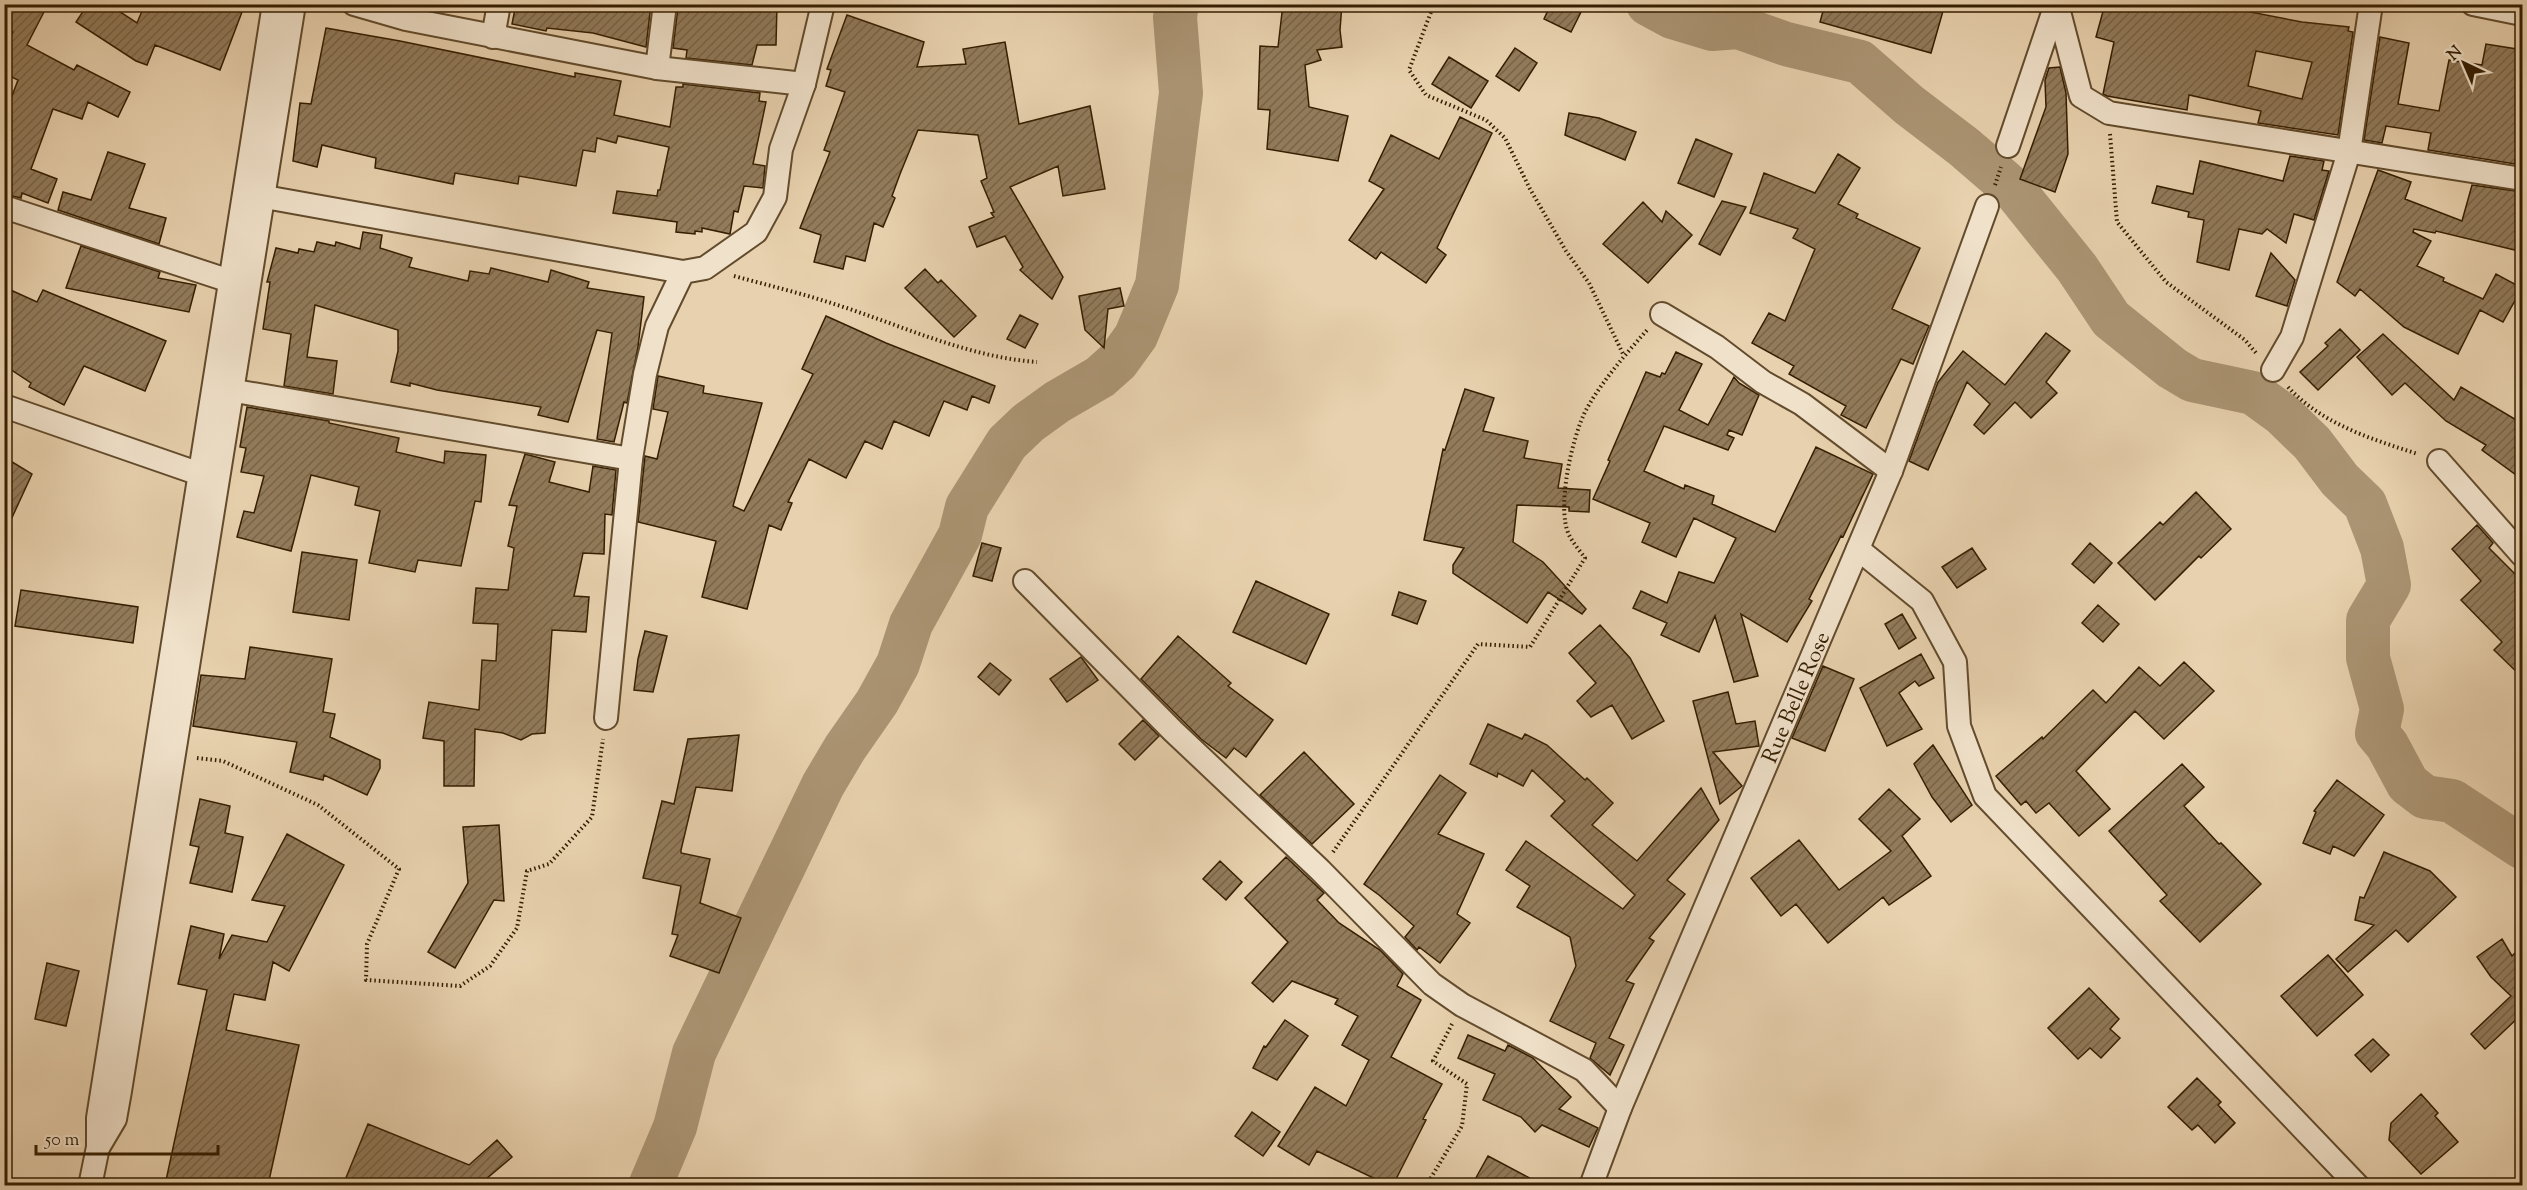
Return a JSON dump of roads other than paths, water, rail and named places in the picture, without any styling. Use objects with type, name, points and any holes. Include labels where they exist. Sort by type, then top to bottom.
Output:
[{"type":"street","points":[[90,1185],[98,1148],[98,1118],[131,969],[174,754],[235,391],[248,230],[274,4]]},
{"type":"street","points":[[131,969],[200,474],[230,281],[248,230],[265,197],[294,4]]},
{"type":"street","points":[[354,4],[406,19],[657,68],[804,84]]},
{"type":"street","points":[[493,37],[499,4]]},
{"type":"street","points":[[657,68],[665,4]]},
{"type":"street","points":[[606,718],[631,459],[645,374],[657,326],[694,270],[756,232],[775,197],[781,149],[804,84],[823,4]]},
{"type":"street","points":[[2056,4],[2081,96],[2109,113],[2523,179]]},
{"type":"street","points":[[2008,146],[2056,4]]},
{"type":"street","points":[[2272,370],[2292,337],[2349,152],[2372,4]]},
{"type":"street","points":[[2473,4],[2523,14]]},
{"type":"street","points":[[265,197],[694,270]]},
{"type":"street","name":"Rue Belle Rose","points":[[1591,1185],[1620,1108],[1891,471],[1987,206]]},
{"type":"street","points":[[4,207],[230,281]]},
{"type":"street","points":[[1662,314],[1717,347],[1763,382],[1802,404],[1891,471]]},
{"type":"street","points":[[235,391],[631,459]]},
{"type":"street","points":[[4,406],[200,474]]},
{"type":"street","points":[[2439,461],[2521,549]]},
{"type":"street","points":[[1858,549],[1922,601],[1955,662],[1959,726],[1985,796],[2358,1185]]},
{"type":"street","points":[[1025,581],[1173,731],[1320,870],[1432,984],[1462,1005],[1584,1070],[1620,1108]]},
{"type":"waterway","points":[[650,1186],[675,1127],[694,1053],[823,785],[877,702],[898,664],[911,624],[960,535],[967,507],[1007,443],[1028,423],[1057,402],[1100,377],[1118,361],[1136,336],[1157,285],[1181,93],[1175,17],[1177,4]]},
{"type":"waterway","points":[[1648,4],[1672,17],[1712,29],[1738,27],[1786,44],[1860,62],[2015,191],[2077,268],[2111,319],[2172,368],[2192,380],[2253,393],[2282,414],[2312,443],[2340,480],[2365,504],[2382,548],[2389,585],[2368,620],[2368,658],[2382,709],[2377,733],[2387,745],[2408,784],[2425,797],[2452,801],[2522,847]]}]
